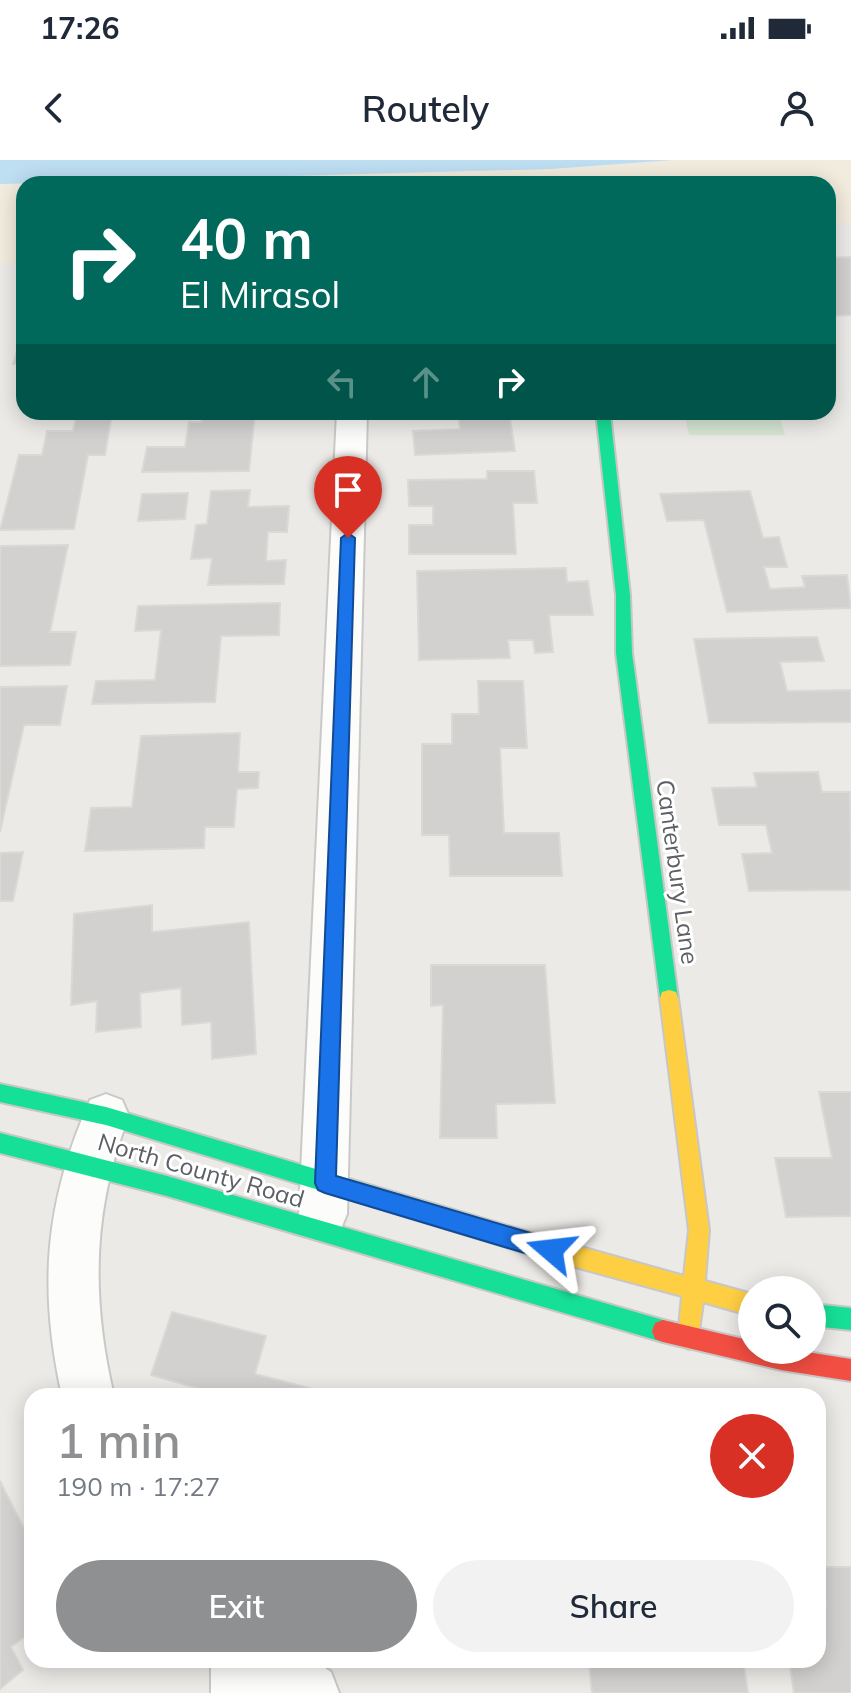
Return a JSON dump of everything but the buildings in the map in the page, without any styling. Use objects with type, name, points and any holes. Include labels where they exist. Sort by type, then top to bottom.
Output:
[{"type":"street","points":[[322,1232],[352,420]]},
{"type":"street","name":"Canterbury Lane","points":[[604,420],[623,595],[624,653],[697,1207],[700,1248],[689,1338]]},
{"type":"street","name":"North County Road","points":[[0,1093],[106,1116],[325,1183],[738,1302]]},
{"type":"street","points":[[86,1388],[74,1329],[72,1246],[77,1199],[87,1162],[106,1116]]},
{"type":"street","name":"North County Road","points":[[0,1143],[87,1162],[563,1305],[793,1363],[851,1370]]},
{"type":"street","points":[[826,1316],[851,1319]]},
{"type":"street","points":[[240,1668],[240,1693]]},
{"type":"street","points":[[274,1668],[310,1693]]},
{"type":"green space","points":[[686,420],[780,420],[785,435],[689,435]]},
{"type":"sand","points":[[673,160],[851,160],[851,222],[836,223],[836,176],[293,176],[550,169]]},
{"type":"sand","points":[[0,184],[16,184],[16,262],[0,263]]},
{"type":"water","points":[[0,160],[673,160],[550,169],[293,176],[16,176],[16,184],[0,184]]},
{"type":"traffic: fast","points":[[604,420],[623,595],[624,653],[669,998]]},
{"type":"traffic: fast","points":[[0,1093],[106,1116],[542,1247]]},
{"type":"traffic: fast","points":[[0,1143],[167,1186],[663,1331]]},
{"type":"traffic: fast","points":[[826,1316],[851,1319]]},
{"type":"traffic: slow","points":[[669,998],[699,1230],[689,1338]]},
{"type":"traffic: slow","points":[[542,1247],[738,1301]]},
{"type":"traffic: jam","points":[[663,1331],[781,1359],[851,1370]]},
{"type":"route","points":[[348,538],[325,1183],[551,1250]]}]
